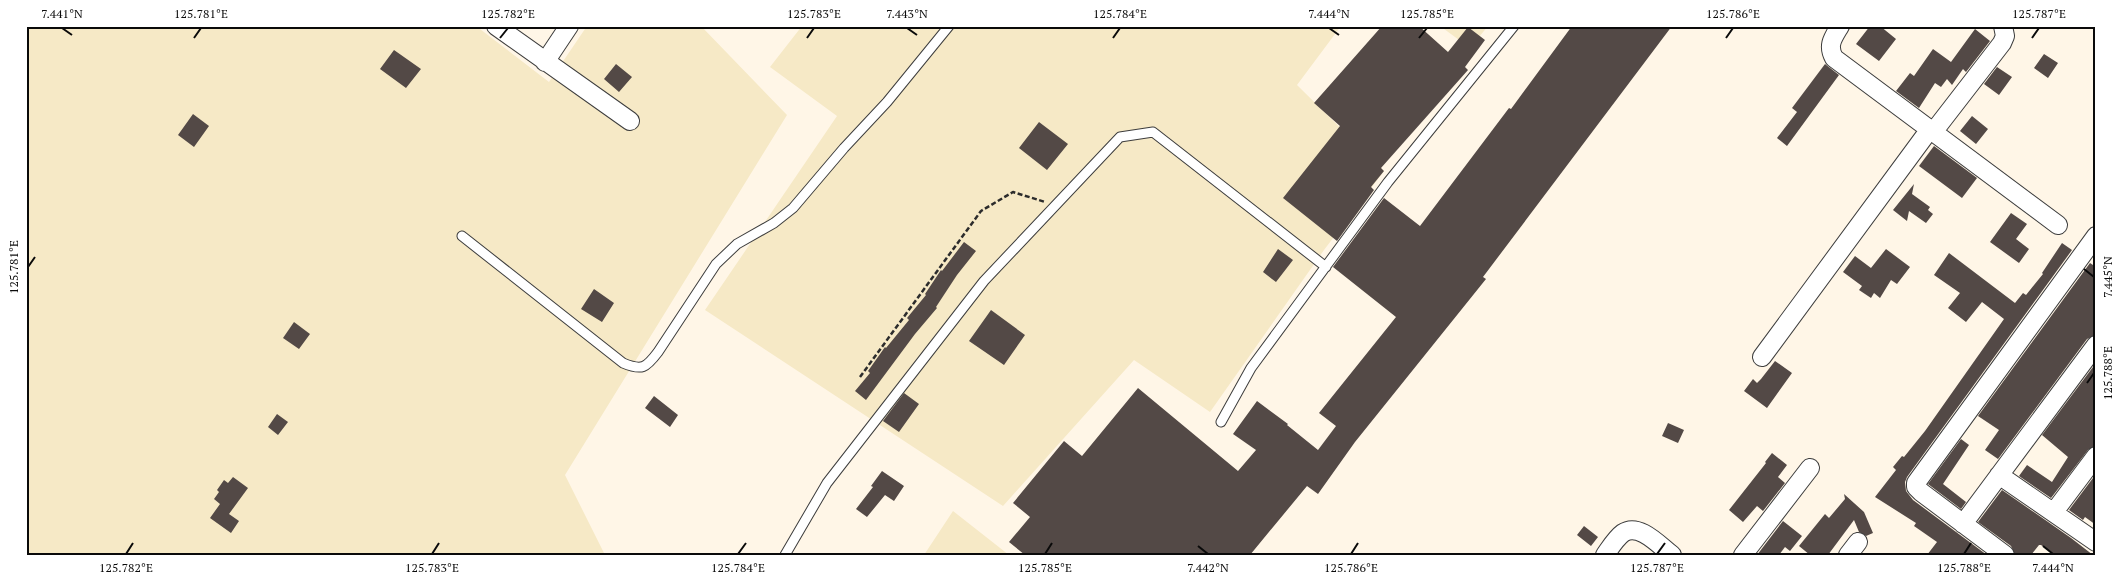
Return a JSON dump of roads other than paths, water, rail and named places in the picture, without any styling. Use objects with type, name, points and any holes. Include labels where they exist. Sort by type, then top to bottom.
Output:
[{"type":"street","points":[[496,26],[630,121]]},
{"type":"street","points":[[545,62],[569,26]]},
{"type":"street","points":[[1840,26],[1830,44],[1830,51],[1834,58],[2058,225]]},
{"type":"street","points":[[1762,357],[1931,130],[2002,43],[2006,36],[2004,26]]},
{"type":"street","points":[[2005,555],[1921,492],[1916,487],[1916,482],[2095,238]]},
{"type":"street","points":[[1963,524],[2096,346]]},
{"type":"street","points":[[2054,512],[2096,456]]},
{"type":"street","points":[[1743,555],[1810,468]]},
{"type":"street","points":[[2000,475],[2096,542]]},
{"type":"street","points":[[1605,555],[1624,532],[1631,530],[1645,535],[1672,555]]},
{"type":"lane","points":[[462,236],[623,363],[634,368],[641,368],[649,364],[716,264],[737,244],[774,223],[793,208],[844,148],[887,102],[949,26]]},
{"type":"lane","points":[[1222,422],[1251,368],[1388,182],[1514,26]]},
{"type":"lane","points":[[785,555],[827,483],[984,281],[1120,137],[1153,132],[1326,267]]}]
